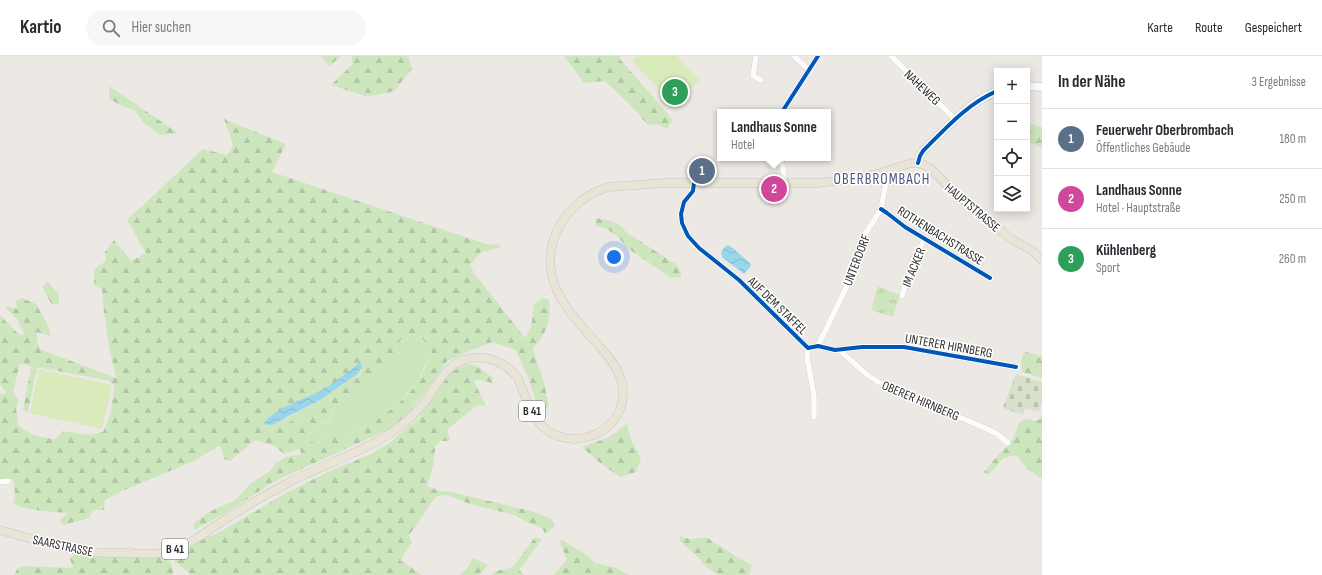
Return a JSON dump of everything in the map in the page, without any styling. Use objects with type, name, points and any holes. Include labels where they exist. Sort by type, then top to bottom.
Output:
[{"type":"main road","name":"B 41","points":[[694,183],[832,182],[884,173],[907,164],[918,163]]},
{"type":"main road","name":"HAUPTSTRASSE","points":[[918,163],[926,165],[930,168],[956,194],[1013,240],[1033,251],[1042,260]]},
{"type":"main road","name":"SAARSTRASSE","points":[[0,530],[85,552],[156,554],[170,551],[198,539],[287,483],[374,443],[391,433],[408,421],[446,372],[457,363],[471,358],[493,360],[500,363],[512,372],[517,377],[537,420],[548,431],[567,439],[580,439],[596,435],[610,425],[619,411],[622,403],[623,387],[618,371],[607,354],[574,318],[562,301],[554,285],[551,253],[556,233],[565,217],[575,206],[584,198],[608,186],[694,183]]},
{"type":"street","points":[[756,56],[753,76],[761,80]]},
{"type":"street","points":[[794,56],[809,70]]},
{"type":"street","points":[[784,109],[818,56]]},
{"type":"street","name":"NAHEWEG","points":[[891,56],[955,119]]},
{"type":"street","points":[[1030,86],[1042,87]]},
{"type":"street","points":[[918,163],[923,151],[955,119],[974,104],[994,92]]},
{"type":"street","points":[[781,161],[785,183]]},
{"type":"street","name":"UNTERDORF","points":[[818,346],[846,288],[864,236],[881,209],[886,183],[884,173]]},
{"type":"street","name":"AUF DEM STAFFEL","points":[[694,183],[693,191],[684,202],[681,214],[683,227],[688,236],[699,248],[739,280],[808,348]]},
{"type":"street","name":"ROTHENBACHSTRASSE","points":[[881,209],[905,227],[990,278]]},
{"type":"street","name":"IM ACKER","points":[[902,296],[913,260],[925,239]]},
{"type":"street","name":"UNTERER HIRNBERG","points":[[808,348],[818,346],[833,350],[840,350],[862,346],[904,347],[1016,367]]},
{"type":"street","points":[[808,348],[807,357],[814,396],[814,417]]},
{"type":"street","name":"OBERER HIRNBERG","points":[[840,350],[866,374],[885,386],[984,428],[996,434],[1008,443]]},
{"type":"street","points":[[0,482],[8,481]]},
{"type":"green space","points":[[321,56],[342,56],[329,66]]},
{"type":"green space","points":[[351,56],[407,56],[412,69],[394,91],[365,96],[331,85],[353,64]]},
{"type":"green space","points":[[564,56],[620,56],[619,58],[673,120],[667,129],[657,124],[648,125],[605,81],[584,83]]},
{"type":"green space","points":[[638,56],[677,56],[700,80],[674,105],[632,61]]},
{"type":"green space","points":[[109,86],[178,133],[161,135],[144,123],[134,110],[118,104],[109,98]]},
{"type":"green space","points":[[224,119],[286,144],[272,172],[486,244],[500,245],[501,247],[481,252],[470,265],[474,273],[525,338],[531,328],[534,305],[542,298],[549,300],[549,321],[545,332],[533,349],[543,379],[549,407],[539,411],[529,380],[516,350],[492,342],[447,361],[410,411],[392,428],[275,481],[224,514],[194,530],[194,523],[209,512],[235,500],[251,483],[270,471],[276,463],[286,457],[301,454],[300,449],[284,454],[275,446],[255,440],[230,461],[224,459],[220,445],[194,461],[122,491],[105,500],[104,510],[93,510],[89,518],[63,525],[60,520],[68,513],[38,510],[16,505],[13,503],[15,491],[12,479],[0,479],[0,394],[6,394],[0,385],[0,315],[15,331],[22,336],[24,333],[17,319],[6,308],[7,306],[18,309],[15,301],[22,298],[36,304],[47,323],[51,336],[36,332],[39,348],[116,378],[107,334],[102,289],[94,285],[94,269],[106,261],[105,252],[114,240],[131,261],[146,253],[127,220],[203,149],[227,155],[233,146]],"holes":[[[404,334],[420,335],[432,352],[422,376],[410,392],[393,408],[373,422],[342,438],[334,434],[316,443],[307,441],[319,424],[326,423],[335,406],[366,379],[395,363],[395,350]],[[20,363],[31,367],[23,410],[28,412],[37,367],[110,381],[114,386],[111,413],[103,432],[88,435],[63,431],[55,439],[36,436],[19,426],[16,409],[19,400],[13,392]],[[360,363],[362,368],[358,377],[350,384],[336,392],[329,402],[314,412],[285,424],[284,408],[323,390],[338,381]]]},
{"type":"green space","points":[[1030,124],[1042,127],[1042,148],[1030,142]]},
{"type":"green space","points":[[596,218],[605,219],[620,225],[626,232],[677,265],[681,273],[681,277],[671,278],[626,247],[613,233],[605,228],[596,226]]},
{"type":"green space","points":[[48,282],[59,295],[59,303],[52,305],[42,287]]},
{"type":"green space","points":[[878,286],[900,295],[893,317],[871,310]]},
{"type":"green space","points":[[404,334],[420,335],[432,351],[417,383],[398,403],[374,422],[342,438],[334,434],[316,443],[307,441],[319,424],[327,423],[335,406],[366,378],[395,363],[395,350]]},
{"type":"green space","points":[[1026,352],[1042,356],[1042,378],[1022,372],[1021,362],[1023,354]]},
{"type":"green space","points":[[466,364],[477,366],[493,378],[492,383],[477,379],[474,382],[486,406],[477,405],[447,430],[450,439],[447,441],[440,441],[435,446],[434,463],[427,486],[440,491],[451,492],[531,511],[550,518],[555,526],[549,531],[545,533],[542,528],[514,515],[470,504],[447,495],[437,496],[430,505],[409,535],[412,543],[400,560],[422,575],[189,575],[189,573],[175,562],[175,554],[179,551],[225,529],[286,493],[328,472],[373,453],[389,443],[419,418],[450,373]]},
{"type":"green space","points":[[362,367],[361,372],[356,379],[336,392],[325,406],[285,425],[284,420],[320,400],[357,374]]},
{"type":"green space","points":[[39,369],[112,385],[102,429],[30,413]]},
{"type":"green space","points":[[1016,374],[1042,382],[1042,402],[1039,412],[1025,408],[1023,415],[1003,408]]},
{"type":"green space","points":[[1042,412],[1042,479],[1028,469],[1017,455],[1003,458],[989,475],[984,472],[1007,447],[1014,437],[1019,423],[1025,419],[1037,421],[1040,419]]},
{"type":"green space","points":[[627,424],[631,440],[641,458],[636,472],[620,477],[599,462],[582,447],[607,438]]},
{"type":"green space","points":[[680,536],[691,539],[706,537],[752,565],[749,575],[718,575],[703,564],[698,557],[680,541]]},
{"type":"green space","points":[[535,537],[542,539],[519,570],[524,575],[492,575],[497,571],[513,567]]},
{"type":"green space","points":[[561,539],[588,556],[595,563],[616,568],[629,575],[554,575],[567,559],[560,544]]},
{"type":"green space","points":[[74,554],[91,557],[167,556],[173,568],[173,575],[14,575],[18,568],[24,566],[73,567],[70,559]]},
{"type":"green space","points":[[473,558],[488,565],[479,575],[460,575],[467,569]]},
{"type":"water","points":[[728,245],[751,264],[744,274],[722,257],[722,250]]},
{"type":"water","points":[[360,362],[362,367],[357,374],[320,400],[272,425],[263,424],[283,408],[327,387]]},
{"type":"cycle path","points":[[784,109],[818,56]]},
{"type":"cycle path","points":[[918,163],[923,151],[957,117],[986,96],[994,92]]},
{"type":"cycle path","points":[[694,183],[693,191],[684,202],[681,214],[682,223],[688,236],[699,248],[739,280],[808,348],[818,346],[835,350],[862,347],[904,347],[1016,367]]},
{"type":"cycle path","points":[[881,209],[905,227],[990,278]]},
{"type":"place","name":"Kühlenberg","points":[[675,92]]},
{"type":"place","name":"Feuerwehr Oberbrombach","points":[[702,171]]},
{"type":"place","name":"Landhaus Sonne","points":[[774,189]]},
{"type":"district","name":"OBERBROMBACH","points":[[882,179]]}]
